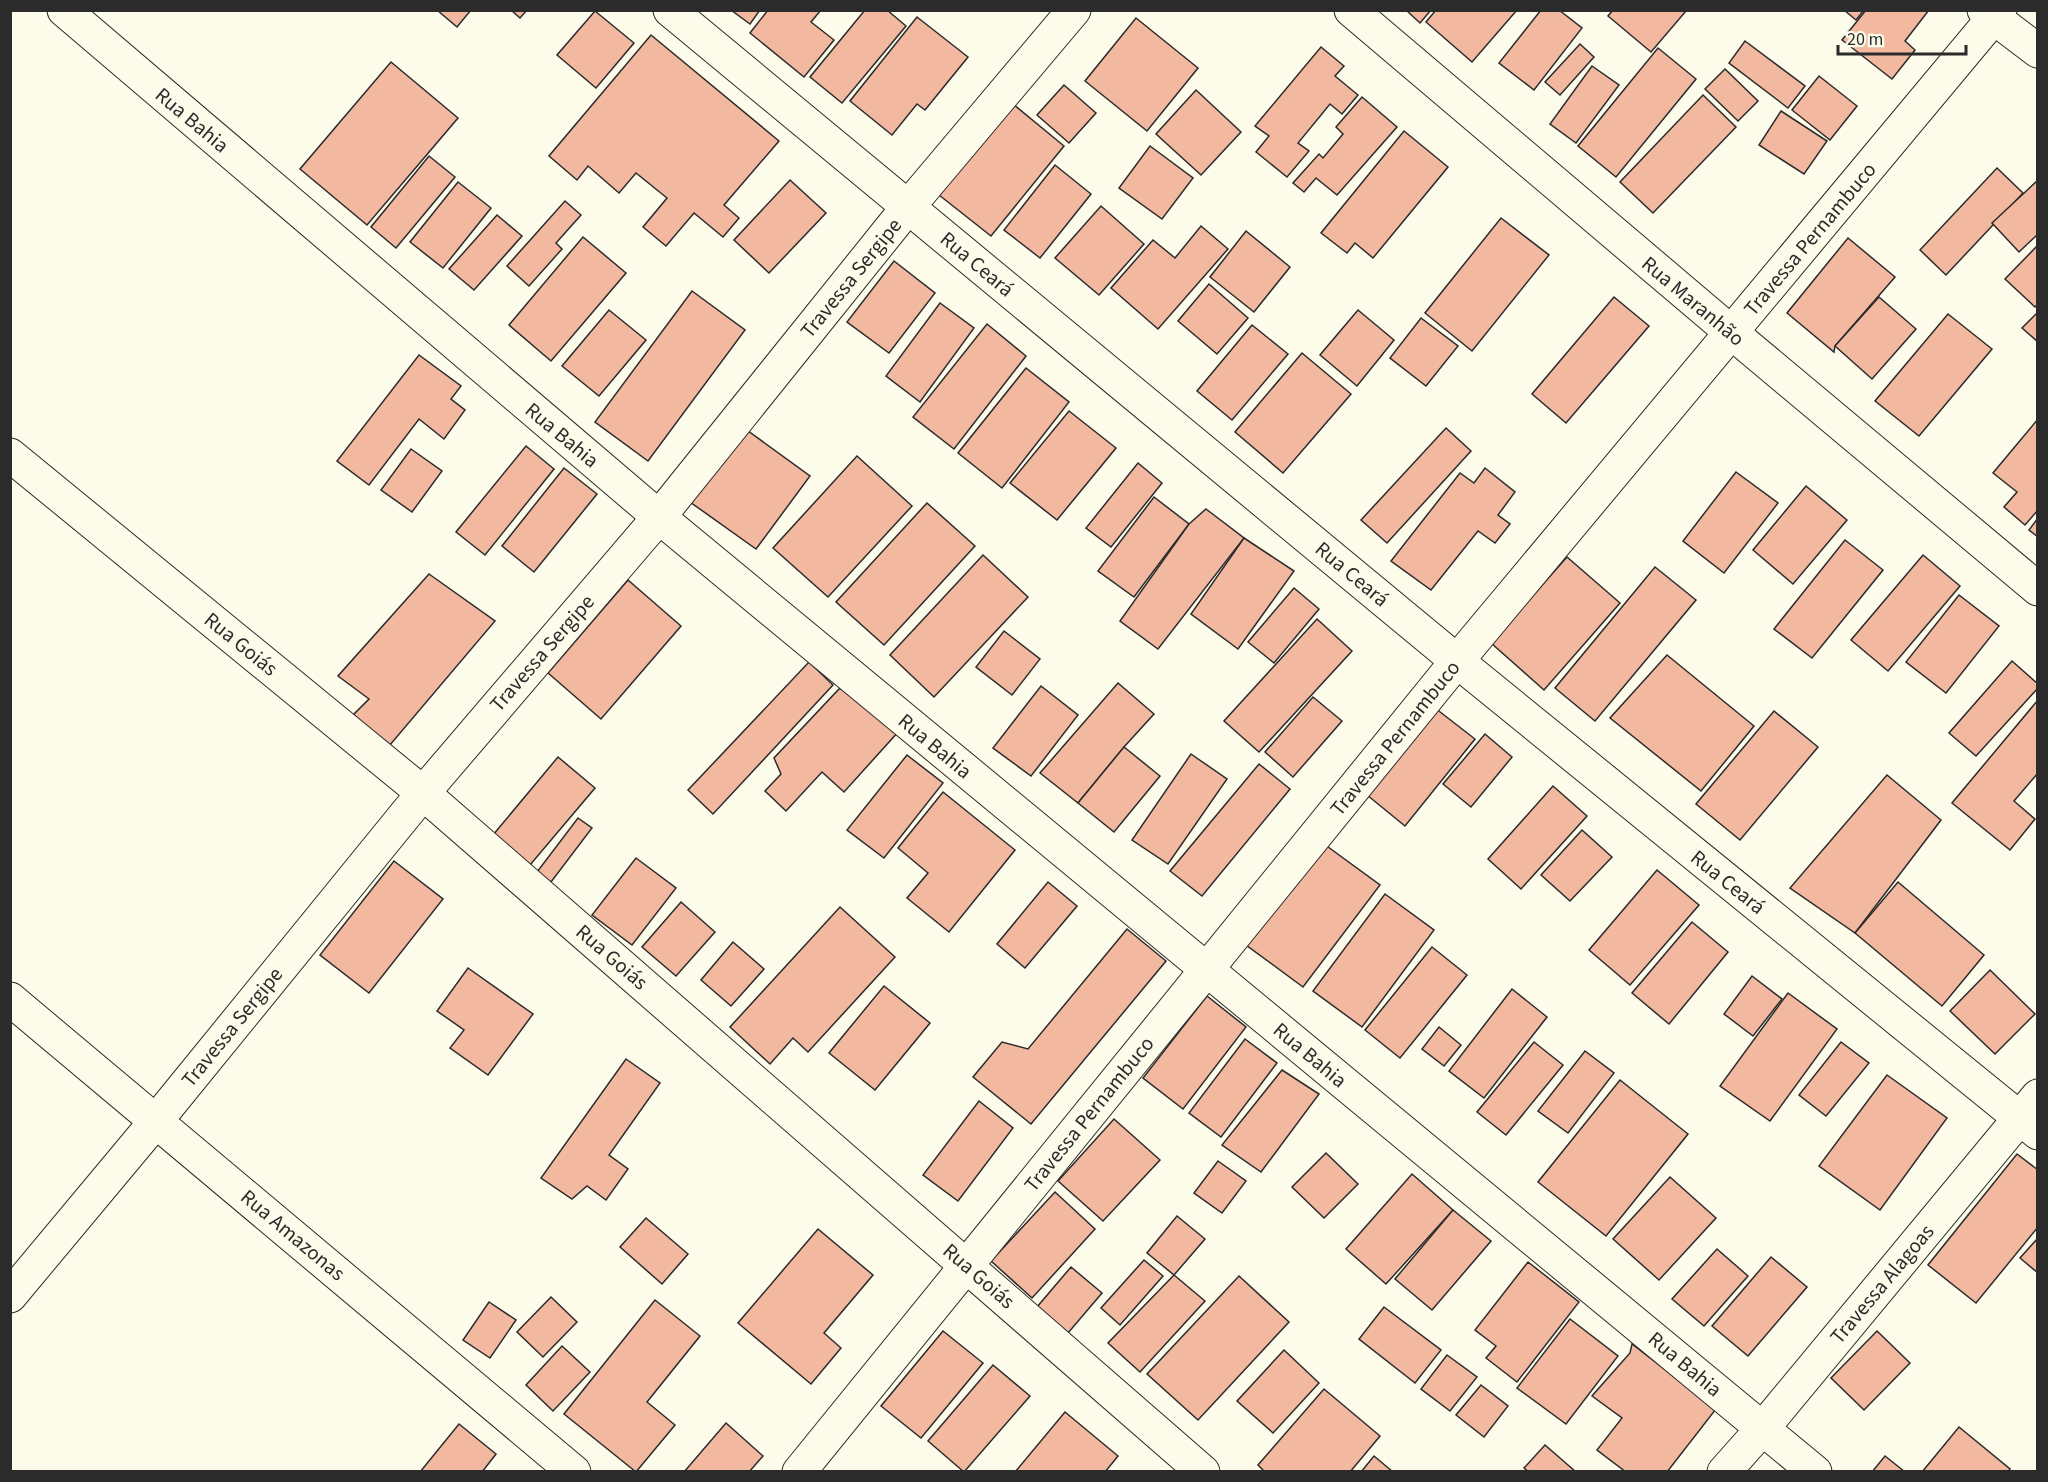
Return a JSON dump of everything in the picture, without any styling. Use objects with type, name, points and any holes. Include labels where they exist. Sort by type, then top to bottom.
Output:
[{"type":"street","name":"Rua Bahia","points":[[64,10],[659,517],[1815,1472]]},
{"type":"street","name":"Rua Ceará","points":[[670,10],[1457,662],[2031,1116]]},
{"type":"street","name":"Travessa Sergipe","points":[[10,1296],[423,793],[659,517],[908,207],[1074,10]]},
{"type":"street","name":"Rua Maranhão","points":[[1351,10],[2037,589]]},
{"type":"street","name":"Travessa Pernambuco","points":[[799,1472],[1457,662],[1732,333],[1992,13]]},
{"type":"street","points":[[1992,13],[2037,51]]},
{"type":"street","name":"Rua Goiás","points":[[10,455],[423,793],[1203,1472]]},
{"type":"street","name":"Rua Amazonas","points":[[10,999],[574,1472]]},
{"type":"street","name":"Travessa Alagoas","points":[[1724,1472],[2031,1116]]},
{"type":"building","points":[[437,10],[471,10],[457,27]]},
{"type":"building","points":[[511,10],[527,10],[520,18]]},
{"type":"building","points":[[731,10],[760,10],[750,24]]},
{"type":"building","points":[[768,10],[821,10],[811,22],[834,40],[804,77],[750,33]]},
{"type":"building","points":[[865,10],[887,10],[906,26],[842,103],[810,77]]},
{"type":"building","points":[[1406,10],[1431,10],[1420,23]]},
{"type":"building","points":[[1436,10],[1517,10],[1472,62],[1426,22]]},
{"type":"building","points":[[1541,10],[1559,10],[1582,28],[1534,90],[1499,63]]},
{"type":"building","points":[[1613,10],[1686,11],[1651,52],[1608,16]]},
{"type":"building","points":[[1844,10],[1864,10],[1856,20]]},
{"type":"building","points":[[1866,10],[1929,10],[1905,41],[1915,50],[1892,79],[1842,40]]},
{"type":"building","points":[[595,11],[634,43],[596,88],[557,55]]},
{"type":"building","points":[[917,17],[968,57],[925,110],[917,104],[892,135],[850,101]]},
{"type":"building","points":[[1136,18],[1198,68],[1147,131],[1085,81]]},
{"type":"building","points":[[651,35],[779,141],[724,205],[739,218],[723,237],[694,213],[666,246],[643,227],[667,198],[636,173],[619,193],[588,166],[577,180],[549,156]]},
{"type":"building","points":[[1745,41],[1805,86],[1788,108],[1729,63]]},
{"type":"building","points":[[1580,44],[1594,57],[1560,95],[1545,82]]},
{"type":"building","points":[[1321,47],[1344,66],[1335,76],[1358,95],[1342,114],[1330,104],[1298,143],[1309,151],[1287,177],[1256,152],[1269,136],[1255,126]]},
{"type":"building","points":[[1658,48],[1696,79],[1616,177],[1578,146]]},
{"type":"building","points":[[391,62],[458,118],[367,225],[300,169]]},
{"type":"building","points":[[1592,66],[1619,85],[1576,143],[1550,124]]},
{"type":"building","points":[[1725,69],[1758,101],[1738,121],[1705,89]]},
{"type":"building","points":[[1819,76],[1857,106],[1830,140],[1792,110]]},
{"type":"building","points":[[1064,85],[1096,113],[1069,143],[1037,115]]},
{"type":"building","points":[[1196,90],[1241,132],[1201,175],[1156,134]]},
{"type":"building","points":[[1703,95],[1736,127],[1653,213],[1620,182]]},
{"type":"building","points":[[1362,97],[1397,127],[1337,195],[1316,178],[1304,192],[1293,183],[1319,154],[1323,158],[1343,134],[1336,127]]},
{"type":"building","points":[[1013,104],[1064,146],[991,236],[939,195]]},
{"type":"building","points":[[1781,111],[1827,141],[1804,174],[1759,145]]},
{"type":"building","points":[[1404,131],[1448,167],[1373,258],[1355,243],[1347,253],[1321,233]]},
{"type":"building","points":[[1150,146],[1193,178],[1162,219],[1119,188]]},
{"type":"building","points":[[429,156],[455,177],[396,248],[371,227]]},
{"type":"building","points":[[1055,165],[1091,194],[1040,258],[1004,230]]},
{"type":"building","points":[[1997,168],[2023,193],[1946,275],[1920,250]]},
{"type":"building","points":[[790,180],[826,213],[769,273],[734,240]]},
{"type":"building","points":[[2038,180],[2038,234],[2019,252],[1992,223]]},
{"type":"building","points":[[458,182],[491,208],[443,268],[410,242]]},
{"type":"building","points":[[565,201],[581,215],[556,243],[562,249],[529,286],[507,266]]},
{"type":"building","points":[[1101,206],[1144,244],[1099,295],[1055,258]]},
{"type":"building","points":[[497,215],[522,236],[474,290],[449,269]]},
{"type":"building","points":[[1501,218],[1549,255],[1472,351],[1425,313]]},
{"type":"building","points":[[1201,226],[1228,249],[1158,329],[1111,288],[1153,240],[1175,258]]},
{"type":"building","points":[[1246,231],[1290,267],[1254,312],[1210,277]]},
{"type":"building","points":[[583,237],[626,273],[551,361],[509,325]]},
{"type":"building","points":[[1848,238],[1895,277],[1835,346],[1834,352],[1787,313]]},
{"type":"building","points":[[2038,245],[2038,304],[2035,307],[2005,279]]},
{"type":"building","points":[[894,261],[935,293],[889,353],[847,322]]},
{"type":"building","points":[[1209,284],[1248,318],[1217,354],[1178,321]]},
{"type":"building","points":[[692,291],[745,330],[648,461],[595,422]]},
{"type":"building","points":[[1614,297],[1649,326],[1566,423],[1532,394]]},
{"type":"building","points":[[1879,297],[1916,329],[1872,379],[1835,346]]},
{"type":"building","points":[[940,303],[974,328],[920,402],[886,376]]},
{"type":"building","points":[[609,310],[646,340],[599,396],[562,366]]},
{"type":"building","points":[[1358,310],[1394,340],[1357,386],[1320,355]]},
{"type":"building","points":[[2038,312],[2038,342],[2022,328]]},
{"type":"building","points":[[1948,314],[1992,349],[1919,436],[1875,401]]},
{"type":"building","points":[[1421,318],[1458,346],[1426,386],[1390,358]]},
{"type":"building","points":[[987,324],[1026,356],[954,449],[913,417]]},
{"type":"building","points":[[1252,325],[1288,354],[1232,420],[1197,391]]},
{"type":"building","points":[[1302,353],[1351,394],[1283,473],[1235,432]]},
{"type":"building","points":[[419,355],[461,386],[451,399],[465,410],[444,439],[419,419],[369,485],[337,461]]},
{"type":"building","points":[[1026,368],[1069,402],[1002,488],[958,453]]},
{"type":"building","points":[[1069,411],[1116,448],[1057,520],[1010,483]]},
{"type":"building","points":[[2038,419],[2038,510],[2025,525],[2004,507],[2017,492],[1993,473]]},
{"type":"building","points":[[744,428],[810,476],[756,549],[690,502]]},
{"type":"building","points":[[1446,428],[1471,451],[1387,543],[1361,520]]},
{"type":"building","points":[[526,446],[554,469],[485,555],[456,532]]},
{"type":"building","points":[[411,449],[442,471],[412,512],[381,490]]},
{"type":"building","points":[[857,456],[912,506],[828,597],[773,548]]},
{"type":"building","points":[[1138,463],[1162,483],[1111,547],[1086,528]]},
{"type":"building","points":[[564,468],[597,494],[534,572],[502,546]]},
{"type":"building","points":[[1485,468],[1515,492],[1498,515],[1510,524],[1495,543],[1478,531],[1431,590],[1391,561],[1460,473],[1474,483]]},
{"type":"building","points":[[1736,472],[1778,503],[1724,573],[1683,541]]},
{"type":"building","points":[[1806,486],[1847,520],[1793,584],[1753,550]]},
{"type":"building","points":[[1154,497],[1189,524],[1134,597],[1098,571]]},
{"type":"building","points":[[927,503],[975,546],[884,645],[836,602]]},
{"type":"building","points":[[1206,509],[1244,538],[1158,649],[1120,621],[1189,524]]},
{"type":"building","points":[[2038,518],[2038,537],[2029,530]]},
{"type":"building","points":[[1244,538],[1294,571],[1238,649],[1191,614]]},
{"type":"building","points":[[1845,540],[1883,570],[1812,658],[1774,629]]},
{"type":"building","points":[[983,555],[1028,597],[934,697],[890,655]]},
{"type":"building","points":[[1923,555],[1960,586],[1888,671],[1851,640]]},
{"type":"building","points":[[1567,557],[1620,603],[1544,690],[1491,643]]},
{"type":"building","points":[[1655,567],[1696,600],[1595,721],[1555,688]]},
{"type":"building","points":[[429,574],[495,621],[384,752],[348,720],[369,699],[338,676]]},
{"type":"building","points":[[628,580],[681,626],[601,719],[548,673]]},
{"type":"building","points":[[1294,588],[1319,609],[1274,663],[1248,642]]},
{"type":"building","points":[[1959,595],[1999,626],[1946,693],[1906,662]]},
{"type":"building","points":[[1317,619],[1352,651],[1259,752],[1224,721]]},
{"type":"building","points":[[1004,631],[1040,659],[1012,695],[976,667]]},
{"type":"building","points":[[1667,655],[1754,726],[1701,791],[1610,718]]},
{"type":"building","points":[[2012,661],[2038,684],[2038,688],[1976,756],[1949,733]]},
{"type":"building","points":[[809,662],[833,685],[713,814],[688,790]]},
{"type":"building","points":[[1118,683],[1154,714],[1078,803],[1040,773]]},
{"type":"building","points":[[850,686],[899,731],[844,792],[822,772],[786,811],[765,791],[781,774],[774,758],[839,689]]},
{"type":"building","points":[[1041,686],[1078,715],[1031,776],[993,748]]},
{"type":"building","points":[[1313,697],[1342,721],[1293,777],[1265,752]]},
{"type":"building","points":[[2038,700],[2038,773],[2014,801],[2035,819],[2010,850],[1952,803]]},
{"type":"building","points":[[1435,708],[1475,739],[1405,826],[1367,795]]},
{"type":"building","points":[[1774,711],[1818,747],[1740,840],[1696,804]]},
{"type":"building","points":[[1485,734],[1512,757],[1471,807],[1443,784]]},
{"type":"building","points":[[1124,747],[1160,776],[1114,832],[1078,803]]},
{"type":"building","points":[[1191,754],[1227,779],[1168,864],[1132,840]]},
{"type":"building","points":[[907,755],[943,783],[884,858],[847,830]]},
{"type":"building","points":[[558,757],[595,788],[530,865],[493,835]]},
{"type":"building","points":[[1259,764],[1290,789],[1202,896],[1170,871]]},
{"type":"building","points":[[1887,775],[1941,820],[1855,933],[1790,888]]},
{"type":"building","points":[[1553,786],[1587,816],[1521,889],[1488,859]]},
{"type":"building","points":[[943,792],[1015,850],[949,932],[907,898],[928,873],[898,848]]},
{"type":"building","points":[[578,818],[592,828],[551,882],[537,872]]},
{"type":"building","points":[[1582,830],[1612,857],[1570,901],[1541,875]]},
{"type":"building","points":[[1324,844],[1380,885],[1303,987],[1246,945]]},
{"type":"building","points":[[636,858],[676,888],[632,945],[592,915]]},
{"type":"building","points":[[394,861],[443,899],[369,993],[320,955]]},
{"type":"building","points":[[1657,870],[1699,905],[1630,985],[1589,950]]},
{"type":"building","points":[[1048,882],[1077,906],[1025,968],[997,944]]},
{"type":"building","points":[[1898,882],[1984,955],[1942,1006],[1855,933]]},
{"type":"building","points":[[1385,894],[1434,930],[1362,1027],[1313,991]]},
{"type":"building","points":[[681,902],[715,932],[676,976],[642,947]]},
{"type":"building","points":[[840,907],[895,957],[808,1052],[793,1038],[770,1064],[730,1027]]},
{"type":"building","points":[[1692,922],[1728,952],[1669,1024],[1632,993]]},
{"type":"building","points":[[1127,929],[1166,961],[1031,1124],[973,1077],[1002,1042],[1028,1049]]},
{"type":"building","points":[[733,942],[764,969],[731,1006],[701,980]]},
{"type":"building","points":[[1432,947],[1467,975],[1400,1058],[1365,1030]]},
{"type":"building","points":[[468,968],[533,1014],[488,1075],[450,1048],[464,1030],[437,1011]]},
{"type":"building","points":[[1990,970],[2035,1014],[1995,1054],[1950,1011]]},
{"type":"building","points":[[1752,976],[1782,999],[1753,1036],[1724,1014]]},
{"type":"building","points":[[884,986],[930,1023],[875,1090],[829,1053]]},
{"type":"building","points":[[1512,989],[1547,1017],[1484,1098],[1449,1071]]},
{"type":"building","points":[[1788,993],[1837,1029],[1770,1121],[1720,1086]]},
{"type":"building","points":[[1207,996],[1246,1027],[1183,1109],[1143,1078]]},
{"type":"building","points":[[1439,1027],[1461,1045],[1444,1066],[1422,1049]]},
{"type":"building","points":[[1245,1039],[1277,1063],[1221,1137],[1189,1113]]},
{"type":"building","points":[[1534,1042],[1563,1065],[1506,1135],[1477,1112]]},
{"type":"building","points":[[1841,1042],[1869,1063],[1826,1116],[1799,1095]]},
{"type":"building","points":[[1585,1051],[1614,1073],[1568,1133],[1538,1111]]},
{"type":"building","points":[[626,1059],[660,1083],[609,1155],[628,1169],[606,1200],[587,1186],[572,1199],[541,1178]]},
{"type":"building","points":[[1282,1070],[1319,1094],[1261,1172],[1222,1145]]},
{"type":"building","points":[[1887,1075],[1947,1118],[1880,1210],[1819,1166]]},
{"type":"building","points":[[1620,1080],[1688,1134],[1606,1236],[1538,1182]]},
{"type":"building","points":[[979,1101],[1013,1128],[958,1201],[923,1175]]},
{"type":"building","points":[[1114,1119],[1160,1160],[1103,1221],[1058,1181]]},
{"type":"building","points":[[1326,1153],[1358,1184],[1324,1218],[1292,1187]]},
{"type":"building","points":[[2017,1154],[2038,1170],[2038,1227],[1976,1303],[1928,1265]]},
{"type":"building","points":[[1218,1161],[1246,1181],[1222,1213],[1194,1193]]},
{"type":"building","points":[[1412,1174],[1453,1210],[1386,1284],[1346,1249]]},
{"type":"building","points":[[1670,1177],[1716,1218],[1659,1280],[1613,1239]]},
{"type":"building","points":[[1055,1192],[1095,1229],[1032,1298],[991,1261]]},
{"type":"building","points":[[1453,1210],[1491,1241],[1432,1310],[1395,1279]]},
{"type":"building","points":[[1177,1216],[1205,1239],[1174,1275],[1147,1253]]},
{"type":"building","points":[[646,1218],[688,1254],[662,1284],[620,1247]]},
{"type":"building","points":[[818,1229],[873,1275],[824,1333],[841,1348],[811,1384],[738,1323]]},
{"type":"building","points":[[2038,1238],[2038,1273],[2020,1258]]},
{"type":"building","points":[[1717,1249],[1748,1276],[1704,1326],[1672,1299]]},
{"type":"building","points":[[1771,1257],[1807,1287],[1748,1356],[1712,1326]]},
{"type":"building","points":[[1144,1260],[1163,1276],[1120,1325],[1101,1308]]},
{"type":"building","points":[[1528,1262],[1579,1302],[1517,1382],[1486,1358],[1496,1346],[1475,1330]]},
{"type":"building","points":[[1071,1267],[1102,1293],[1068,1333],[1037,1307]]},
{"type":"building","points":[[1174,1275],[1205,1301],[1140,1372],[1108,1343]]},
{"type":"building","points":[[1239,1276],[1289,1322],[1198,1420],[1147,1374]]},
{"type":"building","points":[[551,1297],[577,1322],[543,1357],[517,1332]]},
{"type":"building","points":[[655,1300],[700,1336],[647,1402],[675,1425],[636,1472],[564,1414]]},
{"type":"building","points":[[489,1302],[516,1320],[490,1358],[463,1340]]},
{"type":"building","points":[[1384,1307],[1441,1350],[1415,1383],[1359,1339]]},
{"type":"building","points":[[1570,1319],[1618,1356],[1566,1424],[1517,1388]]},
{"type":"building","points":[[943,1331],[983,1363],[921,1438],[881,1406]]},
{"type":"building","points":[[1877,1331],[1910,1363],[1864,1410],[1831,1378]]},
{"type":"building","points":[[1632,1344],[1716,1409],[1667,1472],[1626,1472],[1597,1450],[1622,1418],[1592,1396],[1630,1353]]},
{"type":"building","points":[[562,1346],[590,1372],[553,1411],[526,1385]]},
{"type":"building","points":[[1284,1350],[1319,1383],[1273,1433],[1237,1401]]},
{"type":"building","points":[[1447,1355],[1477,1377],[1450,1411],[1421,1389]]},
{"type":"building","points":[[993,1365],[1030,1396],[964,1472],[928,1441]]},
{"type":"building","points":[[1481,1385],[1508,1406],[1484,1437],[1456,1415]]},
{"type":"building","points":[[1324,1389],[1380,1436],[1350,1472],[1265,1472],[1258,1465]]},
{"type":"building","points":[[1065,1412],[1118,1456],[1105,1472],[1015,1472]]},
{"type":"building","points":[[726,1423],[763,1456],[749,1472],[684,1472]]},
{"type":"building","points":[[459,1424],[496,1454],[482,1472],[420,1472]]},
{"type":"building","points":[[1959,1427],[2010,1469],[2008,1472],[1922,1472]]},
{"type":"building","points":[[1545,1445],[1576,1472],[1529,1472],[1524,1468]]},
{"type":"building","points":[[1374,1456],[1393,1472],[1361,1472]]},
{"type":"building","points":[[1885,1456],[1905,1472],[1872,1472]]}]
